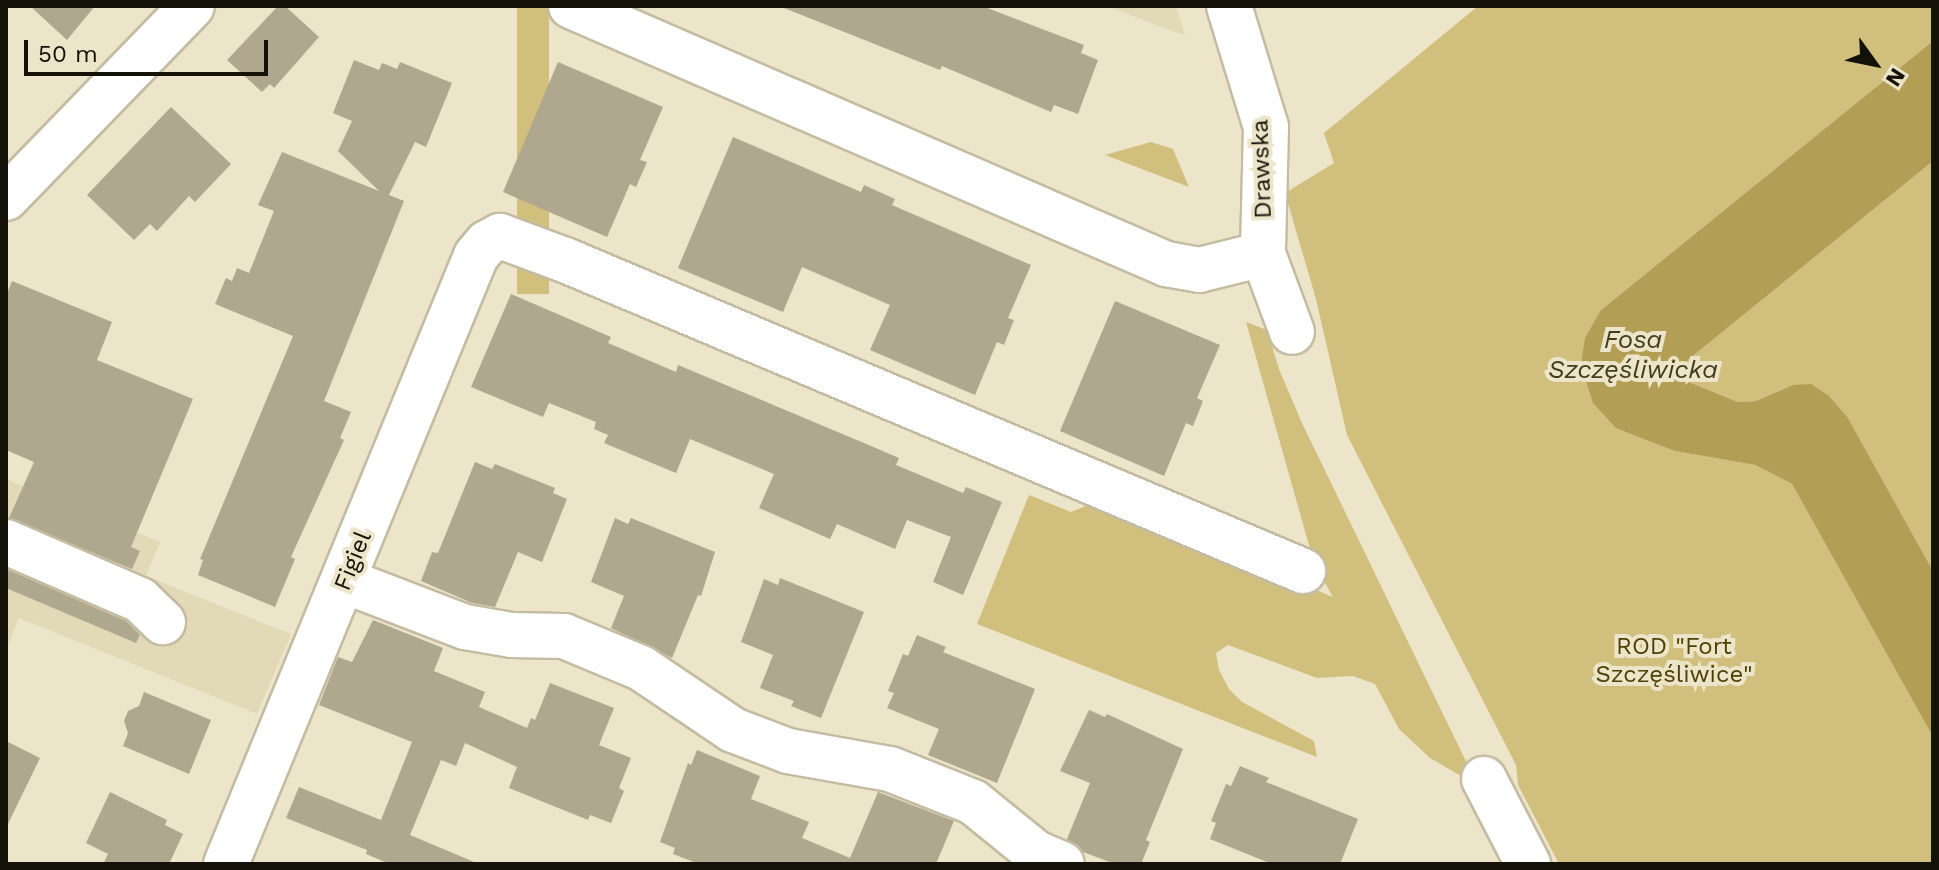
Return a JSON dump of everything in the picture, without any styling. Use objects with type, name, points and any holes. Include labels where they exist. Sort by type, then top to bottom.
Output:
[{"type":"street","points":[[6,198],[192,6]]},
{"type":"street","points":[[571,6],[1166,264],[1199,270],[1263,254]]},
{"type":"street","name":"Drawska","points":[[1229,6],[1266,127],[1263,254],[1292,332]]},
{"type":"street","name":"Figiel","points":[[226,864],[345,581],[476,256],[494,237],[508,237],[1303,571]]},
{"type":"street","points":[[6,542],[140,600],[163,622]]},
{"type":"street","points":[[345,581],[465,627],[512,635],[564,636],[641,668],[733,730],[788,751],[890,769],[973,802],[1036,853],[1062,864]]},
{"type":"street","points":[[1484,779],[1528,864]]},
{"type":"shaded area","points":[[1107,6],[1176,6],[1185,35],[1169,30]]},
{"type":"shaded area","points":[[6,479],[160,542],[146,576],[291,634],[257,714],[19,618],[6,650]]},
{"type":"green space","points":[[517,6],[549,6],[549,294],[517,294]]},
{"type":"green space","name":"ROD \"Fort Szczęśliwice\"","points":[[1478,6],[1933,6],[1933,41],[1601,310],[1675,451],[1755,465],[1792,484],[1933,737],[1933,864],[1559,864],[1518,785],[1516,765],[1347,435],[1316,299],[1285,193],[1334,163],[1324,133]]},
{"type":"green space","points":[[1151,142],[1173,149],[1189,187],[1105,155]]},
{"type":"green space","points":[[1933,161],[1933,571],[1848,418],[1793,385],[1756,401],[1738,402],[1684,380],[1680,371],[1689,359]]},
{"type":"green space","points":[[1246,322],[1267,330],[1279,369],[1301,421],[1474,778],[1468,780],[1430,758],[1399,729],[1375,684],[1353,676],[1317,678],[1228,645],[1216,653],[1219,670],[1229,689],[1242,702],[1314,741],[1317,757],[977,624],[1029,495],[1071,512],[1101,500],[1333,597],[1314,563]]},
{"type":"water","name":"Fosa Szczęśliwicka","points":[[1933,41],[1933,161],[1689,359],[1680,371],[1684,380],[1738,402],[1756,401],[1793,385],[1811,384],[1829,396],[1848,418],[1933,571],[1933,737],[1792,484],[1755,465],[1675,451],[1616,428],[1593,403],[1581,365],[1585,338],[1601,310]]},
{"type":"building","points":[[30,6],[95,6],[67,40]]},
{"type":"building","points":[[278,6],[285,6],[319,37],[274,88],[270,84],[262,92],[227,60]]},
{"type":"building","points":[[779,6],[982,6],[1084,45],[1081,53],[1098,60],[1078,114],[1054,105],[1051,112],[942,66],[940,70]]},
{"type":"building","points":[[354,60],[379,70],[382,63],[397,69],[400,62],[452,83],[426,147],[415,142],[389,195],[404,201],[324,401],[351,412],[340,438],[344,440],[291,557],[295,559],[275,607],[198,575],[203,560],[200,559],[293,336],[215,304],[226,278],[232,281],[237,268],[249,273],[274,211],[258,205],[282,152],[379,191],[338,151],[352,121],[333,113]]},
{"type":"building","points":[[558,62],[663,107],[640,160],[647,162],[636,187],[630,184],[607,237],[503,192]]},
{"type":"building","points":[[171,107],[231,164],[195,202],[189,196],[157,231],[150,224],[134,240],[87,195]]},
{"type":"building","points":[[733,137],[861,192],[864,185],[895,199],[892,205],[1031,265],[1008,318],[1014,320],[1004,345],[997,342],[975,395],[870,350],[890,305],[802,267],[783,312],[678,268]]},
{"type":"building","points":[[12,281],[112,322],[97,360],[193,399],[131,547],[140,551],[132,569],[9,518],[34,462],[6,450],[6,296]]},
{"type":"building","points":[[511,294],[611,337],[608,343],[676,372],[678,365],[899,458],[896,465],[963,493],[966,487],[1002,502],[963,595],[933,582],[951,537],[907,520],[895,549],[837,524],[830,539],[759,508],[774,474],[690,439],[676,473],[604,443],[608,435],[594,429],[596,422],[549,403],[543,417],[471,387]]},
{"type":"building","points":[[1115,301],[1220,345],[1197,398],[1203,401],[1193,426],[1186,423],[1164,476],[1060,431]]},
{"type":"building","points":[[475,462],[492,469],[495,464],[555,488],[553,493],[567,499],[542,562],[518,552],[495,607],[472,603],[421,581],[432,552],[438,553]]},
{"type":"building","points":[[615,518],[628,524],[631,518],[715,552],[701,596],[698,595],[672,658],[611,628],[624,596],[591,582]]},
{"type":"building","points":[[6,569],[126,621],[140,635],[136,643],[6,588]]},
{"type":"building","points":[[780,578],[864,612],[821,718],[791,706],[794,701],[760,688],[773,655],[741,642],[764,579],[778,585]]},
{"type":"building","points":[[373,620],[443,648],[434,671],[485,692],[479,707],[527,728],[531,718],[535,720],[550,683],[614,708],[599,745],[631,758],[619,788],[624,791],[611,823],[590,815],[588,820],[509,788],[517,767],[465,743],[456,766],[441,760],[410,835],[479,864],[390,864],[366,854],[367,850],[286,818],[299,787],[381,820],[412,742],[319,705],[338,657],[352,662]]},
{"type":"building","points":[[917,635],[946,647],[943,652],[1035,689],[997,783],[928,755],[939,729],[887,708],[894,693],[888,691],[903,654],[908,656]]},
{"type":"building","points":[[144,692],[211,720],[189,774],[123,746],[128,733],[124,721],[128,711],[139,706]]},
{"type":"building","points":[[1089,710],[1105,717],[1107,714],[1183,749],[1146,840],[1150,842],[1141,864],[1115,864],[1083,852],[1067,839],[1090,783],[1060,771]]},
{"type":"building","points":[[6,741],[40,758],[6,828]]},
{"type":"building","points":[[697,750],[760,776],[751,799],[809,822],[802,838],[850,858],[878,792],[954,821],[936,864],[699,864],[673,854],[675,848],[660,842],[688,763],[691,765]]},
{"type":"building","points":[[1240,766],[1269,778],[1266,782],[1358,819],[1340,864],[1272,864],[1210,839],[1216,823],[1211,821],[1226,784],[1231,786]]},
{"type":"building","points":[[110,792],[167,820],[165,825],[183,834],[169,864],[103,864],[108,854],[86,843]]}]
